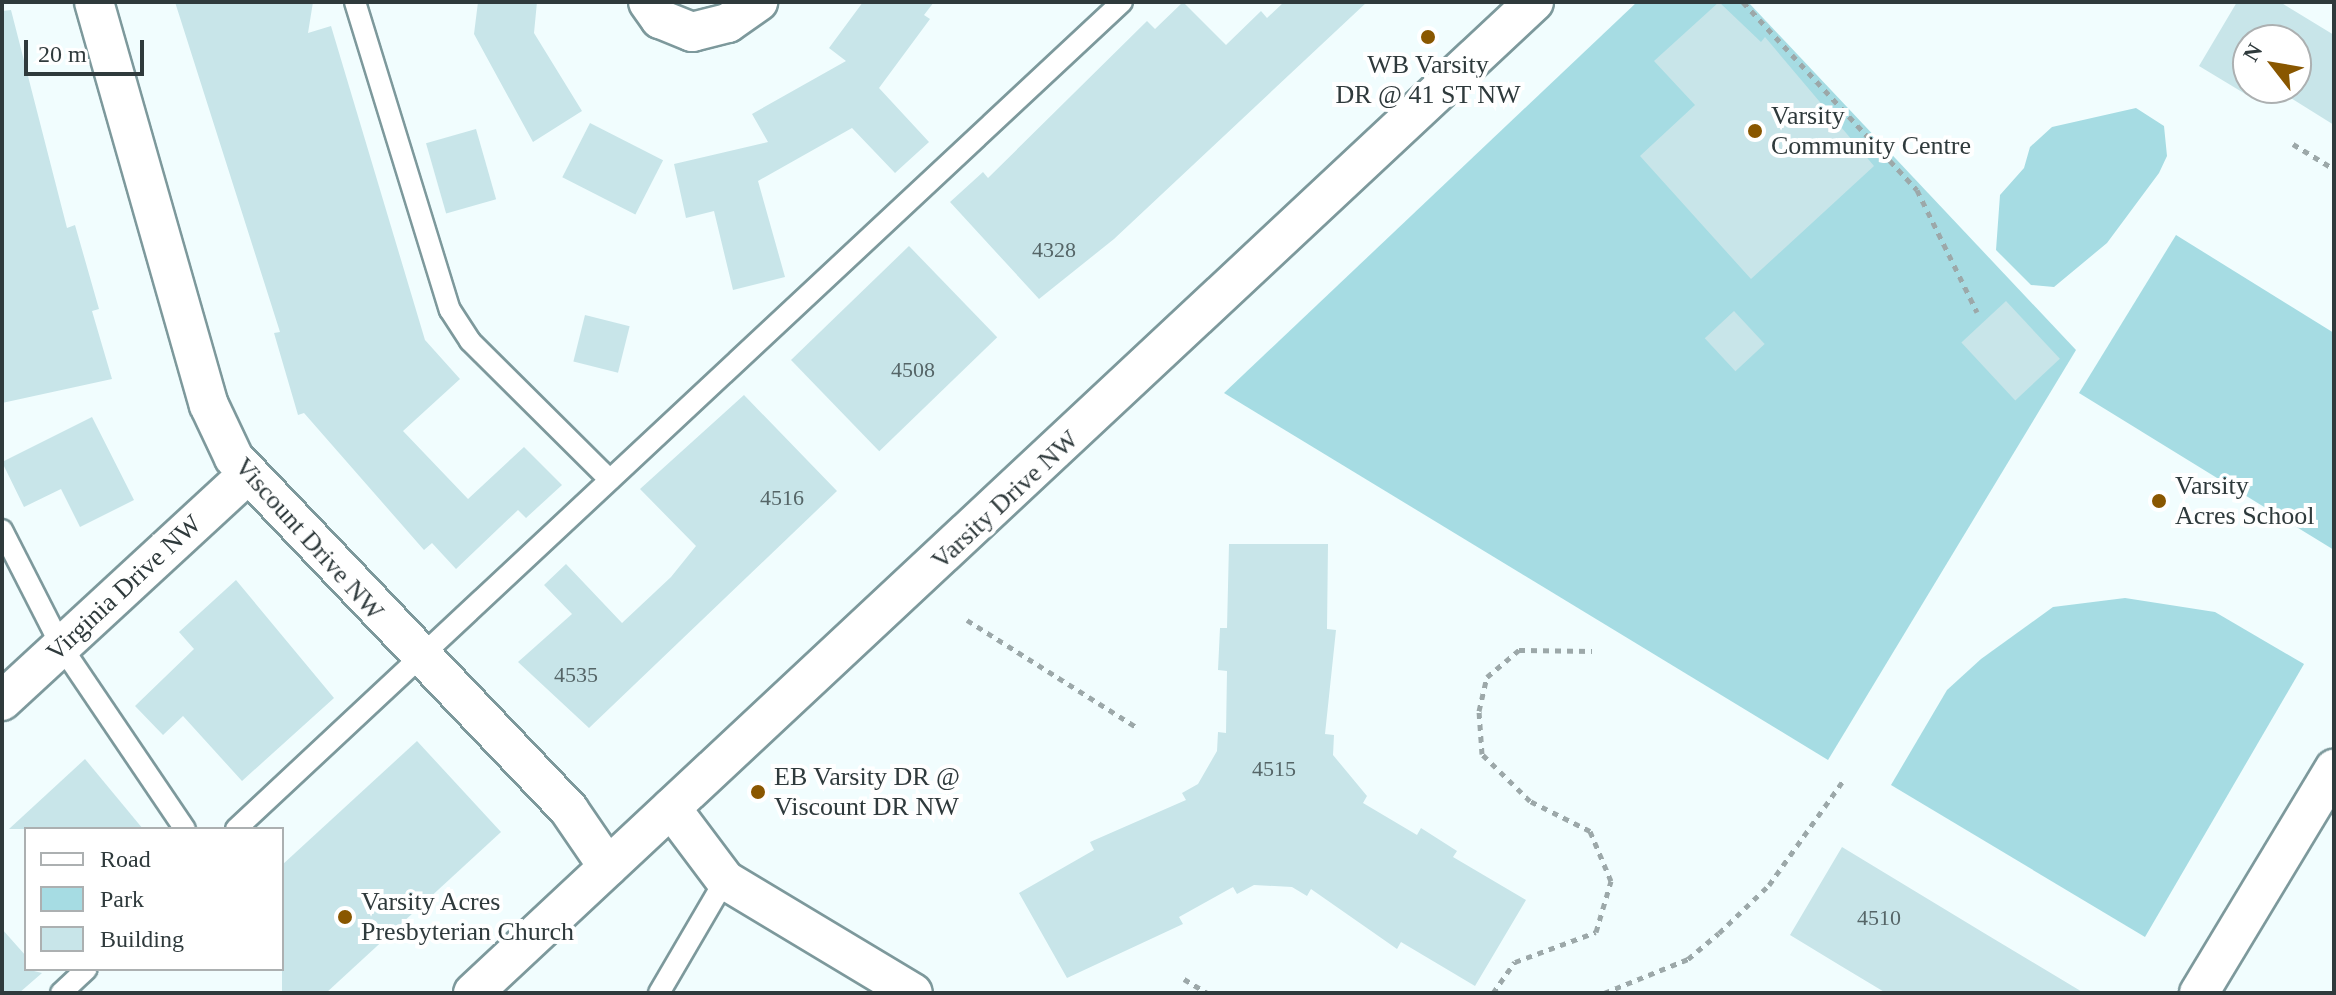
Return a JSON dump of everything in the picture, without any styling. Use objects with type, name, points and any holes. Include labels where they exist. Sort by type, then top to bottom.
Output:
[{"type":"street","name":"Viscount Drive NW","points":[[94,2],[209,405],[247,475],[419,659],[569,810],[608,867]]},
{"type":"street","points":[[648,2],[660,19],[692,32],[728,23],[758,2]]},
{"type":"street","name":"Varsity Drive NW","points":[[485,989],[608,867],[1534,2]]},
{"type":"street","name":"Virginia Drive NW","points":[[2,701],[247,475]]},
{"type":"street","points":[[2199,993],[2323,812],[2334,769]]},
{"type":"street","points":[[671,808],[725,880],[913,993]]},
{"type":"lane","points":[[355,2],[450,310],[470,341],[610,480]]},
{"type":"lane","points":[[238,827],[1122,2]]},
{"type":"lane","points":[[2,530],[61,646],[184,827]]},
{"type":"lane","points":[[659,993],[725,880]]},
{"type":"lane","points":[[61,993],[85,971]]},
{"type":"path","points":[[1743,2],[1917,190],[1977,312]]},
{"type":"path","points":[[2293,144],[2334,169]]},
{"type":"path","points":[[967,620],[1136,727]]},
{"type":"path","points":[[1493,993],[1515,962],[1596,932],[1611,881],[1590,831],[1530,801],[1482,754],[1479,711],[1487,677],[1519,650],[1592,651]]},
{"type":"path","points":[[1604,993],[1688,959],[1719,933],[1769,885],[1843,781]]},
{"type":"path","points":[[1184,979],[1207,993]]},
{"type":"green space","points":[[1637,2],[1748,2],[2076,350],[1828,760],[1224,393]]},
{"type":"green space","points":[[2136,108],[2164,126],[2167,156],[2159,173],[2107,243],[2054,287],[2031,285],[1996,250],[2000,195],[2024,168],[2030,147],[2052,127]]},
{"type":"green space","points":[[2176,235],[2334,333],[2334,550],[2079,393]]},
{"type":"green space","points":[[2125,598],[2215,612],[2304,664],[2145,937],[1891,785],[1947,690],[1981,659],[2053,607]]},
{"type":"building","points":[[175,2],[313,2],[308,33],[331,26],[425,340],[460,379],[403,431],[468,499],[524,447],[562,485],[526,518],[518,510],[456,569],[432,543],[424,550],[304,413],[298,415],[274,333],[280,332]]},
{"type":"building","points":[[478,2],[537,2],[534,33],[582,111],[533,142],[474,34]]},
{"type":"building","points":[[863,2],[934,2],[924,15],[930,19],[879,88],[929,142],[895,173],[852,128],[758,181],[785,277],[733,290],[714,211],[686,218],[674,164],[768,142],[752,114],[846,61],[829,48]]},
{"type":"building","points":[[1183,2],[1226,45],[1261,11],[1267,18],[1284,2],[1367,2],[1114,239],[1039,299],[950,202],[983,172],[988,178],[1147,21],[1155,29]]},
{"type":"building","name":"Varsity Community Centre","points":[[1719,2],[1761,42],[1765,37],[1874,166],[1751,279],[1640,156],[1695,105],[1654,61]]},
{"type":"building","points":[[2237,2],[2280,2],[2334,35],[2334,125],[2301,104],[2312,104],[2312,24],[2232,24],[2232,86],[2199,66]]},
{"type":"building","points":[[11,10],[67,228],[75,225],[99,309],[92,311],[112,379],[2,403],[2,11]]},
{"type":"building","points":[[590,123],[663,160],[635,215],[562,177]]},
{"type":"building","points":[[476,129],[496,199],[446,214],[426,143]]},
{"type":"building","points":[[909,246],[997,337],[879,451],[791,360]]},
{"type":"building","points":[[2006,301],[2060,359],[2015,400],[1961,343]]},
{"type":"building","points":[[1734,311],[1765,344],[1735,371],[1705,338]]},
{"type":"building","points":[[585,315],[630,326],[618,373],[573,362]]},
{"type":"building","points":[[744,395],[837,491],[589,728],[518,662],[572,614],[544,585],[566,564],[622,623],[671,577],[696,546],[640,489]]},
{"type":"building","points":[[92,417],[134,500],[80,527],[61,489],[24,507],[2,462]]},
{"type":"building","points":[[1229,544],[1328,544],[1327,629],[1336,630],[1325,734],[1334,735],[1333,755],[1367,796],[1363,803],[1417,835],[1421,828],[1457,851],[1453,857],[1526,900],[1475,986],[1401,942],[1397,949],[1311,889],[1307,896],[1292,887],[1254,885],[1237,894],[1233,887],[1179,917],[1183,924],[1067,978],[1019,893],[1094,850],[1090,842],[1186,800],[1182,793],[1198,784],[1217,751],[1218,732],[1226,733],[1227,671],[1218,670],[1220,628],[1227,628]]},
{"type":"building","points":[[236,580],[334,698],[242,781],[183,716],[163,735],[135,706],[194,649],[179,632]]},
{"type":"building","name":"Varsity Acres Presbyterian Church","points":[[417,741],[501,832],[326,993],[282,993],[284,863]]},
{"type":"building","points":[[85,759],[141,827],[24,827],[9,829]]},
{"type":"building","points":[[1842,847],[2084,993],[1886,993],[1841,966],[1790,935]]},
{"type":"building","points":[[2,929],[24,954],[24,971],[42,973],[19,993],[2,993]]},
{"type":"place","name":"WB Varsity DR @ 41 ST NW","points":[[1428,37]]},
{"type":"place","name":"Varsity Community Centre","points":[[1755,131]]},
{"type":"place","name":"Varsity Acres School","points":[[2159,501]]},
{"type":"place","name":"EB Varsity DR @ Viscount DR NW","points":[[758,792]]},
{"type":"place","name":"Varsity Acres Presbyterian Church","points":[[345,917]]}]
